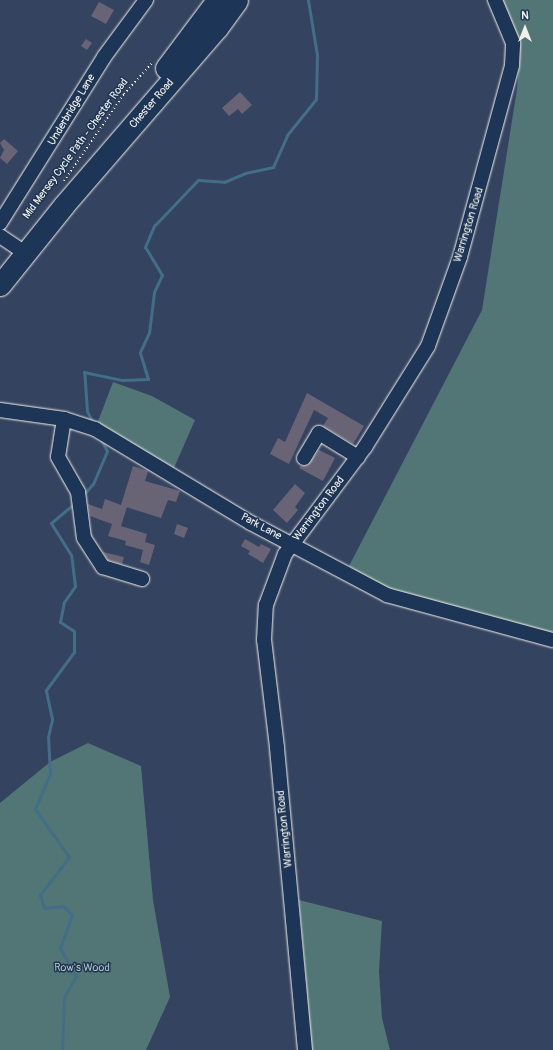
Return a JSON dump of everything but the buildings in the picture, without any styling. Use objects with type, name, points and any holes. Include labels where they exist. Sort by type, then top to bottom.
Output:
[{"type":"highway","name":"Chester Road","points":[[64,205],[217,0]]},
{"type":"highway","name":"Chester Road","points":[[0,286],[64,205],[218,28],[237,0]]},
{"type":"street","name":"Underbridge Lane","points":[[0,223],[104,57],[146,0]]},
{"type":"street","name":"Warrington Road","points":[[305,1050],[292,893],[263,628],[266,605],[278,567],[293,544],[358,457],[428,346],[460,258],[512,65],[513,43],[495,0]]},
{"type":"street","points":[[0,236],[25,253]]},
{"type":"street","name":"Park Lane","points":[[0,410],[64,419],[96,429],[251,523],[293,544],[365,585],[387,595],[553,640]]},
{"type":"street","points":[[64,419],[58,457],[78,492],[84,538],[103,567],[142,579]]},
{"type":"street","points":[[304,458],[319,433],[358,457]]},
{"type":"path","name":"Mid Mersey Cycle Path - Chester Road","points":[[60,185],[124,94],[155,59]]},
{"type":"green space","points":[[501,0],[553,0],[553,636],[388,590],[349,566],[482,310],[517,89],[520,44]]},
{"type":"green space","points":[[113,382],[152,396],[195,420],[174,468],[97,424]]},
{"type":"green space","name":"Row's Wood","points":[[88,743],[141,766],[153,900],[170,997],[146,1050],[0,1050],[0,803],[50,762]]},
{"type":"green space","points":[[299,900],[382,921],[379,971],[382,1018],[390,1050],[312,1050]]},
{"type":"waterway","points":[[93,423],[87,411],[84,372],[122,380],[148,379],[140,352],[149,333],[154,292],[162,275],[145,247],[154,226],[198,180],[224,182],[245,173],[273,167],[287,135],[316,99],[317,55],[308,0]]},
{"type":"waterway","points":[[83,495],[93,484],[107,451],[100,438]]},
{"type":"waterway","points":[[62,1050],[64,997],[76,976],[60,948],[72,915],[63,906],[44,908],[40,895],[69,857],[35,809],[50,774],[48,737],[52,719],[46,690],[74,652],[74,631],[60,622],[64,602],[75,586],[71,555],[51,523],[75,503]]}]
